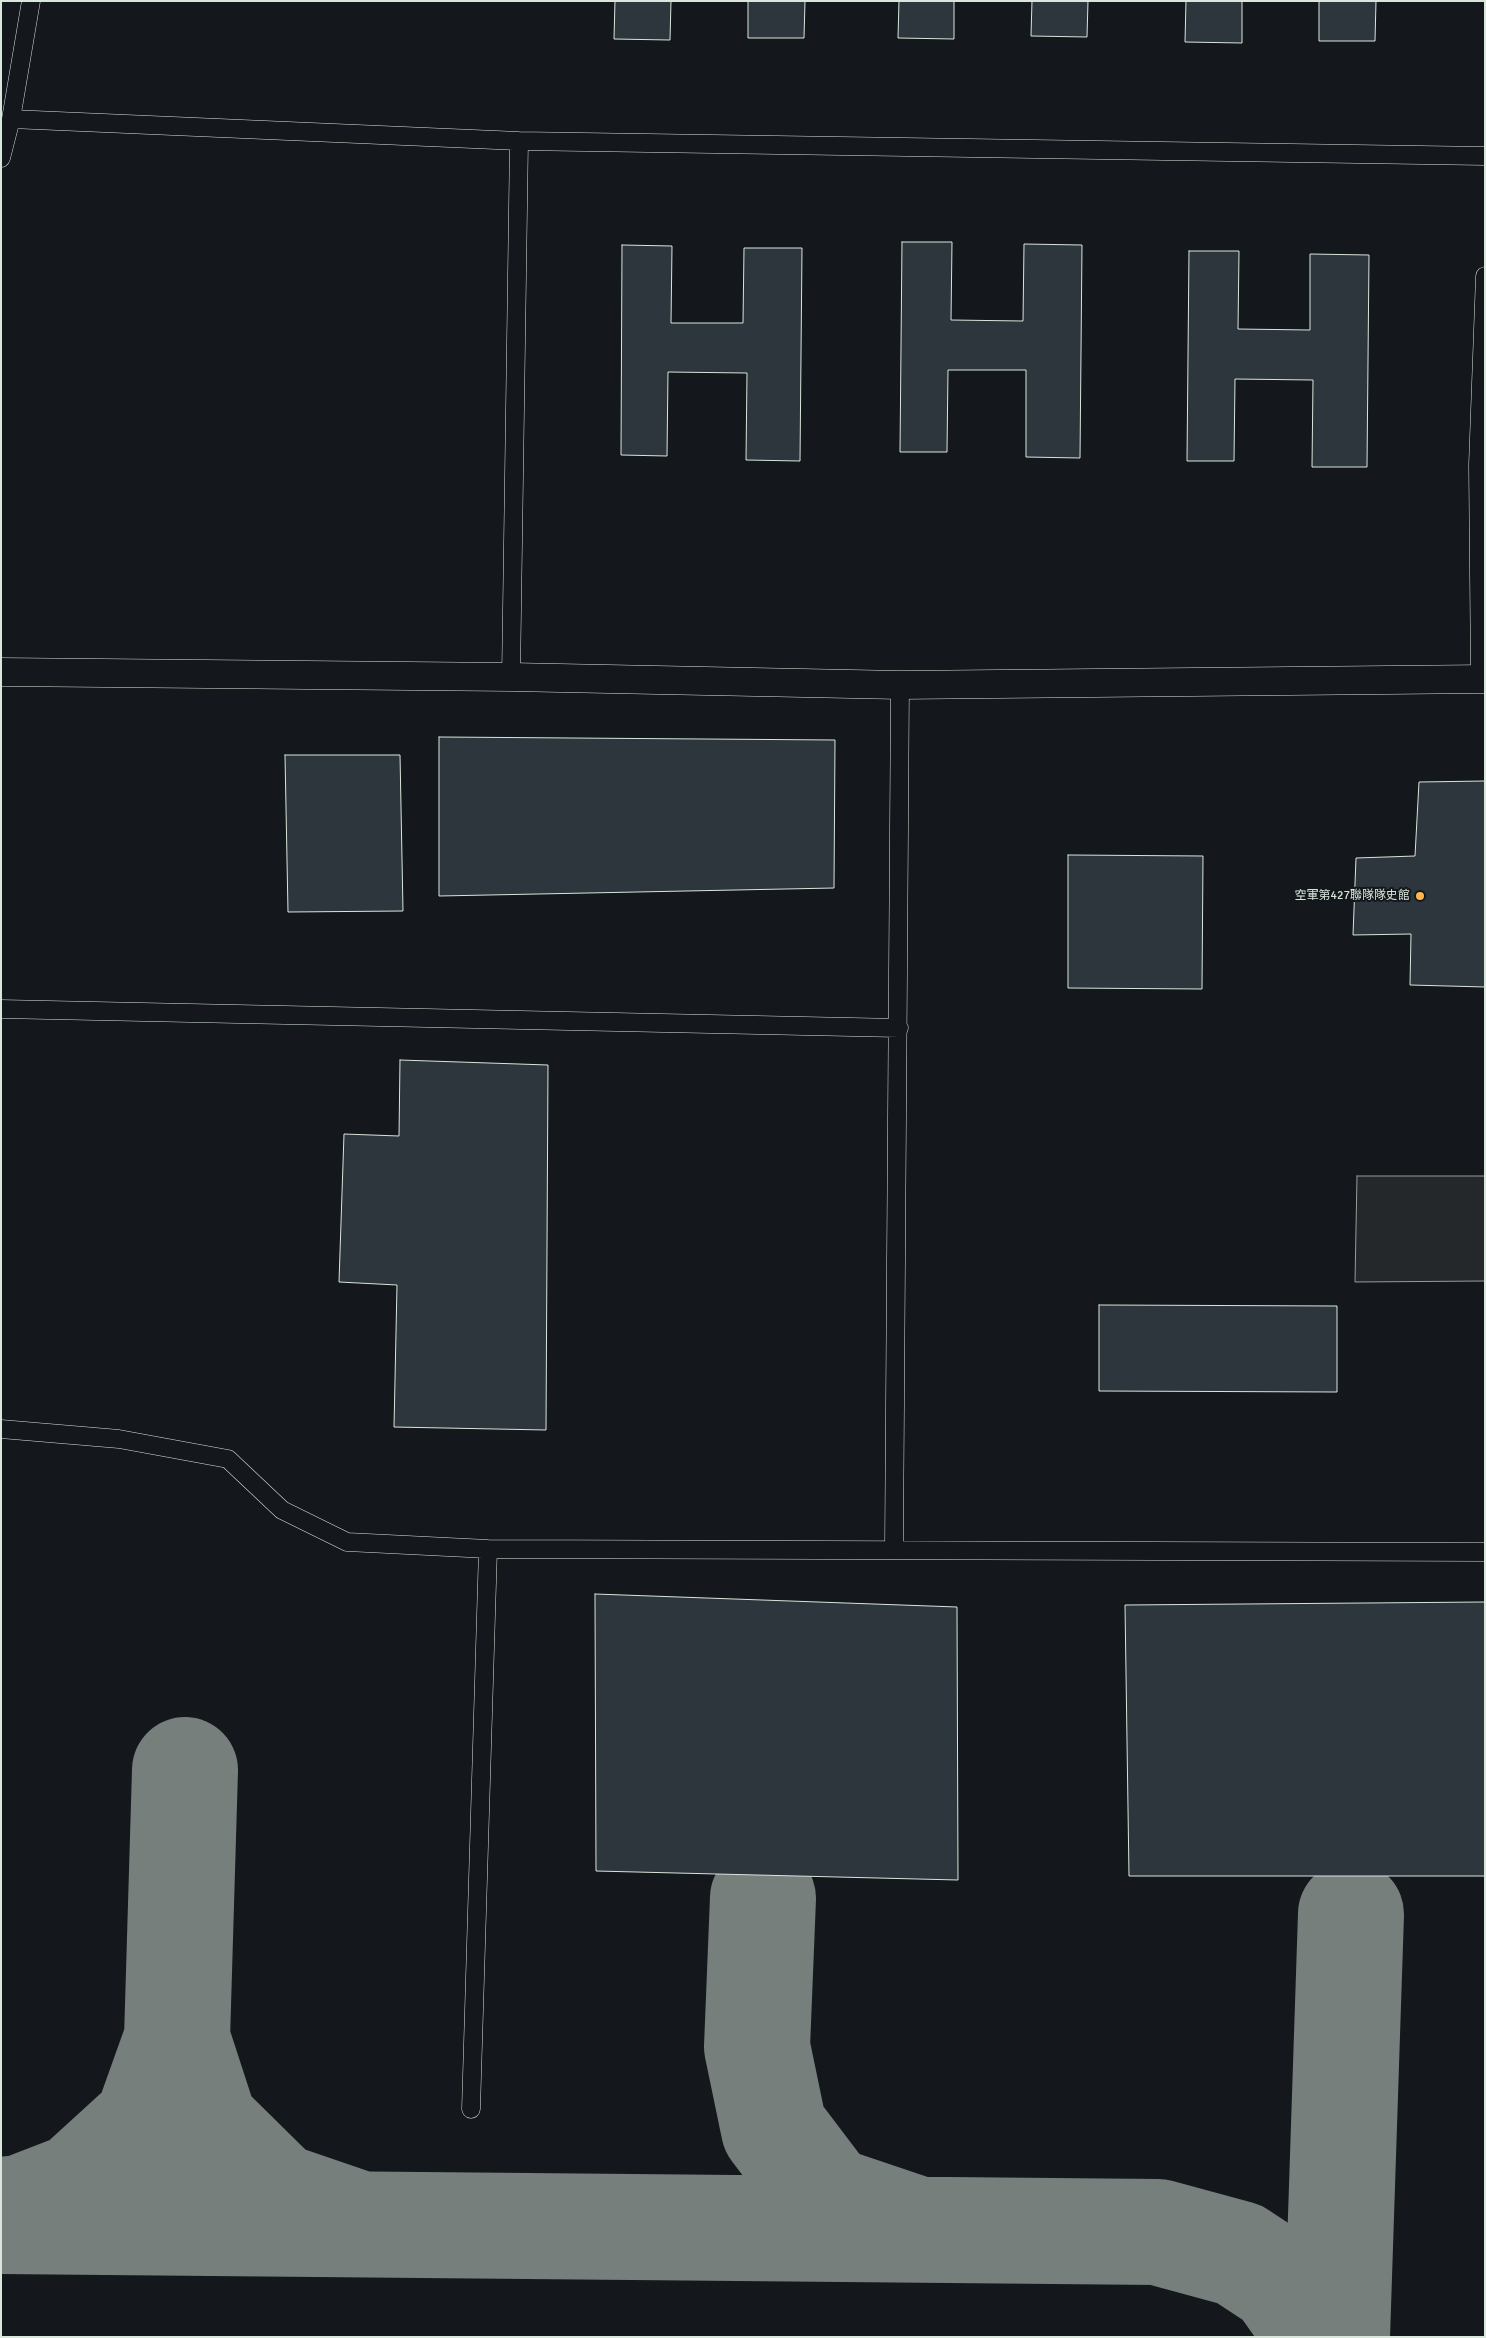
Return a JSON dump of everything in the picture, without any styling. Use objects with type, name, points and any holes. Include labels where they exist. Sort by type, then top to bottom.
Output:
[{"type":"street","points":[[1,672],[511,677],[900,685],[1482,679]]},
{"type":"lane","points":[[1,158],[11,119],[31,1]]},
{"type":"lane","points":[[11,119],[519,142],[1485,156]]},
{"type":"lane","points":[[511,677],[519,142]]},
{"type":"lane","points":[[1482,679],[1481,465],[1485,276]]},
{"type":"lane","points":[[894,1549],[900,685]]},
{"type":"lane","points":[[1,1009],[898,1028]]},
{"type":"lane","points":[[1,1429],[119,1438],[228,1459],[282,1510],[347,1542],[488,1549],[1485,1552]]},
{"type":"lane","points":[[471,2109],[488,1549]]},
{"type":"shaded area","points":[[1357,1176],[1485,1176],[1485,1281],[1355,1282]]},
{"type":"building","points":[[615,1],[671,1],[670,40],[614,39]]},
{"type":"building","points":[[748,1],[805,1],[804,38],[748,38]]},
{"type":"building","points":[[899,1],[954,1],[954,39],[898,38]]},
{"type":"building","points":[[1032,1],[1088,1],[1087,37],[1031,36]]},
{"type":"building","points":[[1186,1],[1242,1],[1242,43],[1185,42]]},
{"type":"building","points":[[1319,1],[1376,1],[1375,41],[1319,41]]},
{"type":"building","points":[[902,242],[952,242],[951,320],[1023,321],[1024,244],[1082,245],[1080,458],[1026,457],[1026,370],[948,370],[947,452],[900,452]]},
{"type":"building","points":[[622,245],[672,246],[671,323],[743,323],[744,248],[802,248],[800,461],[746,460],[747,373],[668,372],[667,456],[621,455]]},
{"type":"building","points":[[1189,251],[1239,251],[1238,329],[1310,330],[1310,254],[1369,255],[1367,467],[1312,467],[1313,380],[1235,379],[1234,461],[1187,461]]},
{"type":"building","points":[[439,737],[835,740],[834,888],[439,896]]},
{"type":"building","points":[[285,755],[400,755],[403,911],[288,912]]},
{"type":"building","name":"空軍第427聯隊隊史館","points":[[1485,781],[1485,987],[1410,985],[1411,934],[1353,935],[1356,858],[1415,856],[1419,782]]},
{"type":"building","points":[[1068,855],[1203,856],[1202,989],[1068,988]]},
{"type":"building","points":[[400,1060],[548,1065],[546,1430],[394,1427],[397,1285],[339,1282],[344,1134],[399,1136]]},
{"type":"building","points":[[1099,1305],[1337,1306],[1337,1392],[1099,1391]]},
{"type":"building","points":[[595,1594],[957,1607],[958,1880],[596,1871]]},
{"type":"building","points":[[1485,1602],[1485,1876],[1129,1876],[1125,1605]]},
{"type":"taxiway","points":[[1,2210],[21,2208],[78,2186],[147,2123],[177,2039],[185,1770]]},
{"type":"taxiway","points":[[763,1898],[757,2047],[774,2129],[827,2199],[913,2228]]},
{"type":"taxiway","points":[[1337,2337],[1351,1914]]},
{"type":"taxiway","points":[[177,2039],[205,2125],[277,2196],[353,2222]]},
{"type":"taxiway","points":[[1,2221],[1158,2232],[1239,2254],[1280,2281],[1320,2337]]},
{"type":"place","name":"空軍第427聯隊隊史館","points":[[1420,896]]}]
